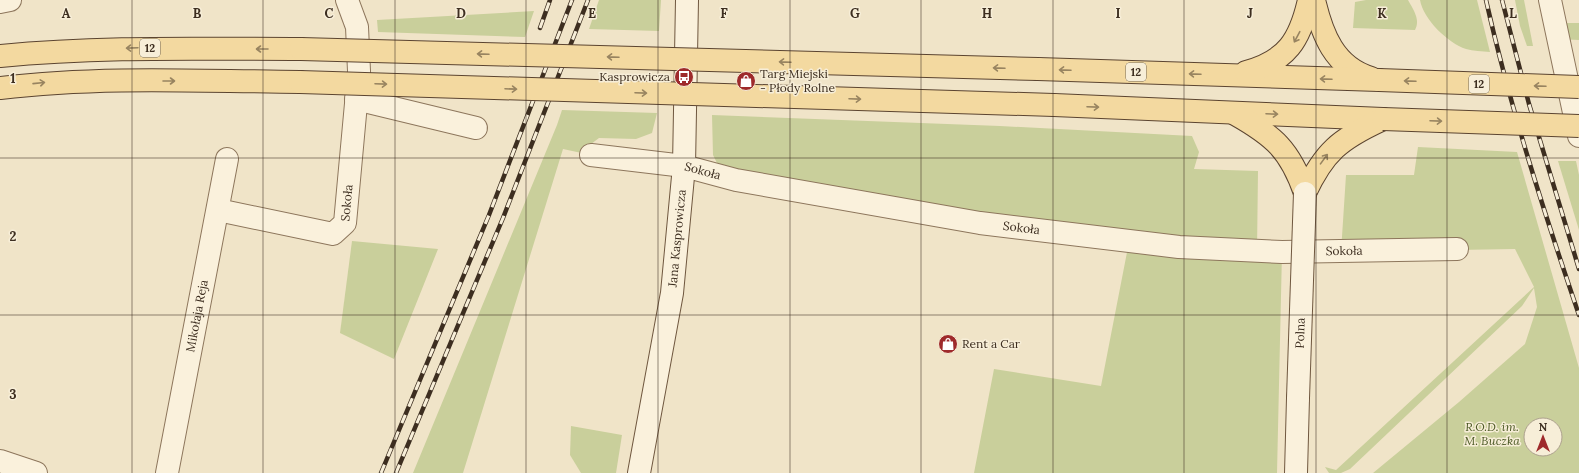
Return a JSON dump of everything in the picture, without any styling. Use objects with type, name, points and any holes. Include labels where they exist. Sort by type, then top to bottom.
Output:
[{"type":"main road","points":[[1234,76],[1267,65],[1281,57],[1298,36],[1309,0]]},
{"type":"main road","points":[[1314,0],[1322,30],[1329,46],[1337,56],[1345,64],[1363,76],[1379,80]]},
{"type":"main road","name":"12","points":[[0,56],[56,51],[136,48],[301,49],[1379,80],[1579,88]]},
{"type":"main road","points":[[0,88],[43,83],[135,80],[300,82],[1046,105],[1579,126]]},
{"type":"main road","points":[[1233,113],[1260,128],[1280,145],[1293,165],[1305,193]]},
{"type":"main road","points":[[1305,193],[1315,171],[1328,154],[1346,138],[1383,119]]},
{"type":"street","points":[[0,2],[10,0]]},
{"type":"street","name":"Sokoła","points":[[218,210],[333,234],[345,223],[358,72],[357,27],[347,0]]},
{"type":"street","name":"Jana Kasprowicza","points":[[639,473],[672,293],[684,166],[687,0]]},
{"type":"street","points":[[1550,0],[1570,50],[1579,136]]},
{"type":"street","points":[[356,99],[476,128]]},
{"type":"street","name":"Sokoła","points":[[591,155],[684,166],[736,180],[980,223],[1179,247],[1282,252],[1457,250]]},
{"type":"street","name":"Mikołaja Reja","points":[[167,473],[227,159]]},
{"type":"street","name":"Polna","points":[[1296,473],[1305,193]]},
{"type":"street","points":[[5,466],[36,473]]},
{"type":"green space","points":[[599,0],[661,0],[659,31],[589,29]]},
{"type":"green space","points":[[1366,0],[1408,0],[1417,18],[1417,26],[1415,30],[1353,28],[1355,2]]},
{"type":"green space","points":[[1420,0],[1477,0],[1490,52],[1466,49],[1444,36],[1426,15]]},
{"type":"green space","points":[[1515,0],[1524,0],[1533,46],[1527,46],[1520,26]]},
{"type":"green space","points":[[534,11],[525,37],[378,32],[377,20]]},
{"type":"green space","points":[[1554,23],[1579,23],[1579,40],[1558,39]]},
{"type":"green space","points":[[562,110],[657,113],[652,133],[636,139],[599,138],[591,144],[591,155],[563,149],[463,473],[413,473],[557,125]]},
{"type":"green space","points":[[712,115],[1000,126],[1192,136],[1199,152],[1194,169],[1258,171],[1257,251],[1282,252],[1277,473],[974,473],[994,369],[1101,386],[1129,242],[720,169],[713,155]]},
{"type":"green space","name":"R.O.D. im. M. Buczka","points":[[1418,147],[1517,152],[1579,368],[1579,473],[1373,473],[1459,402],[1525,344],[1537,307],[1534,288],[1522,306],[1350,469],[1341,473],[1329,473],[1325,467],[1336,470],[1534,287],[1515,249],[1341,252],[1346,175],[1414,175]]},
{"type":"green space","points":[[1558,161],[1576,161],[1579,175],[1579,230]]},
{"type":"green space","points":[[352,241],[438,249],[394,359],[340,333]]},
{"type":"green space","points":[[571,426],[622,435],[616,473],[581,473],[570,455]]},
{"type":"railway","points":[[540,28],[550,0]]},
{"type":"railway","points":[[381,473],[489,215],[572,0]]},
{"type":"railway","points":[[396,473],[503,218],[588,0]]},
{"type":"railway","points":[[1486,0],[1495,40],[1528,159],[1579,315]]},
{"type":"railway","points":[[1502,0],[1529,104],[1579,269]]},
{"type":"place","name":"Kasprowicza","points":[[684,77]]},
{"type":"place","name":"Targ Miejski - Płody Rolne","points":[[746,81]]},
{"type":"place","name":"Rent a Car","points":[[948,344]]}]
